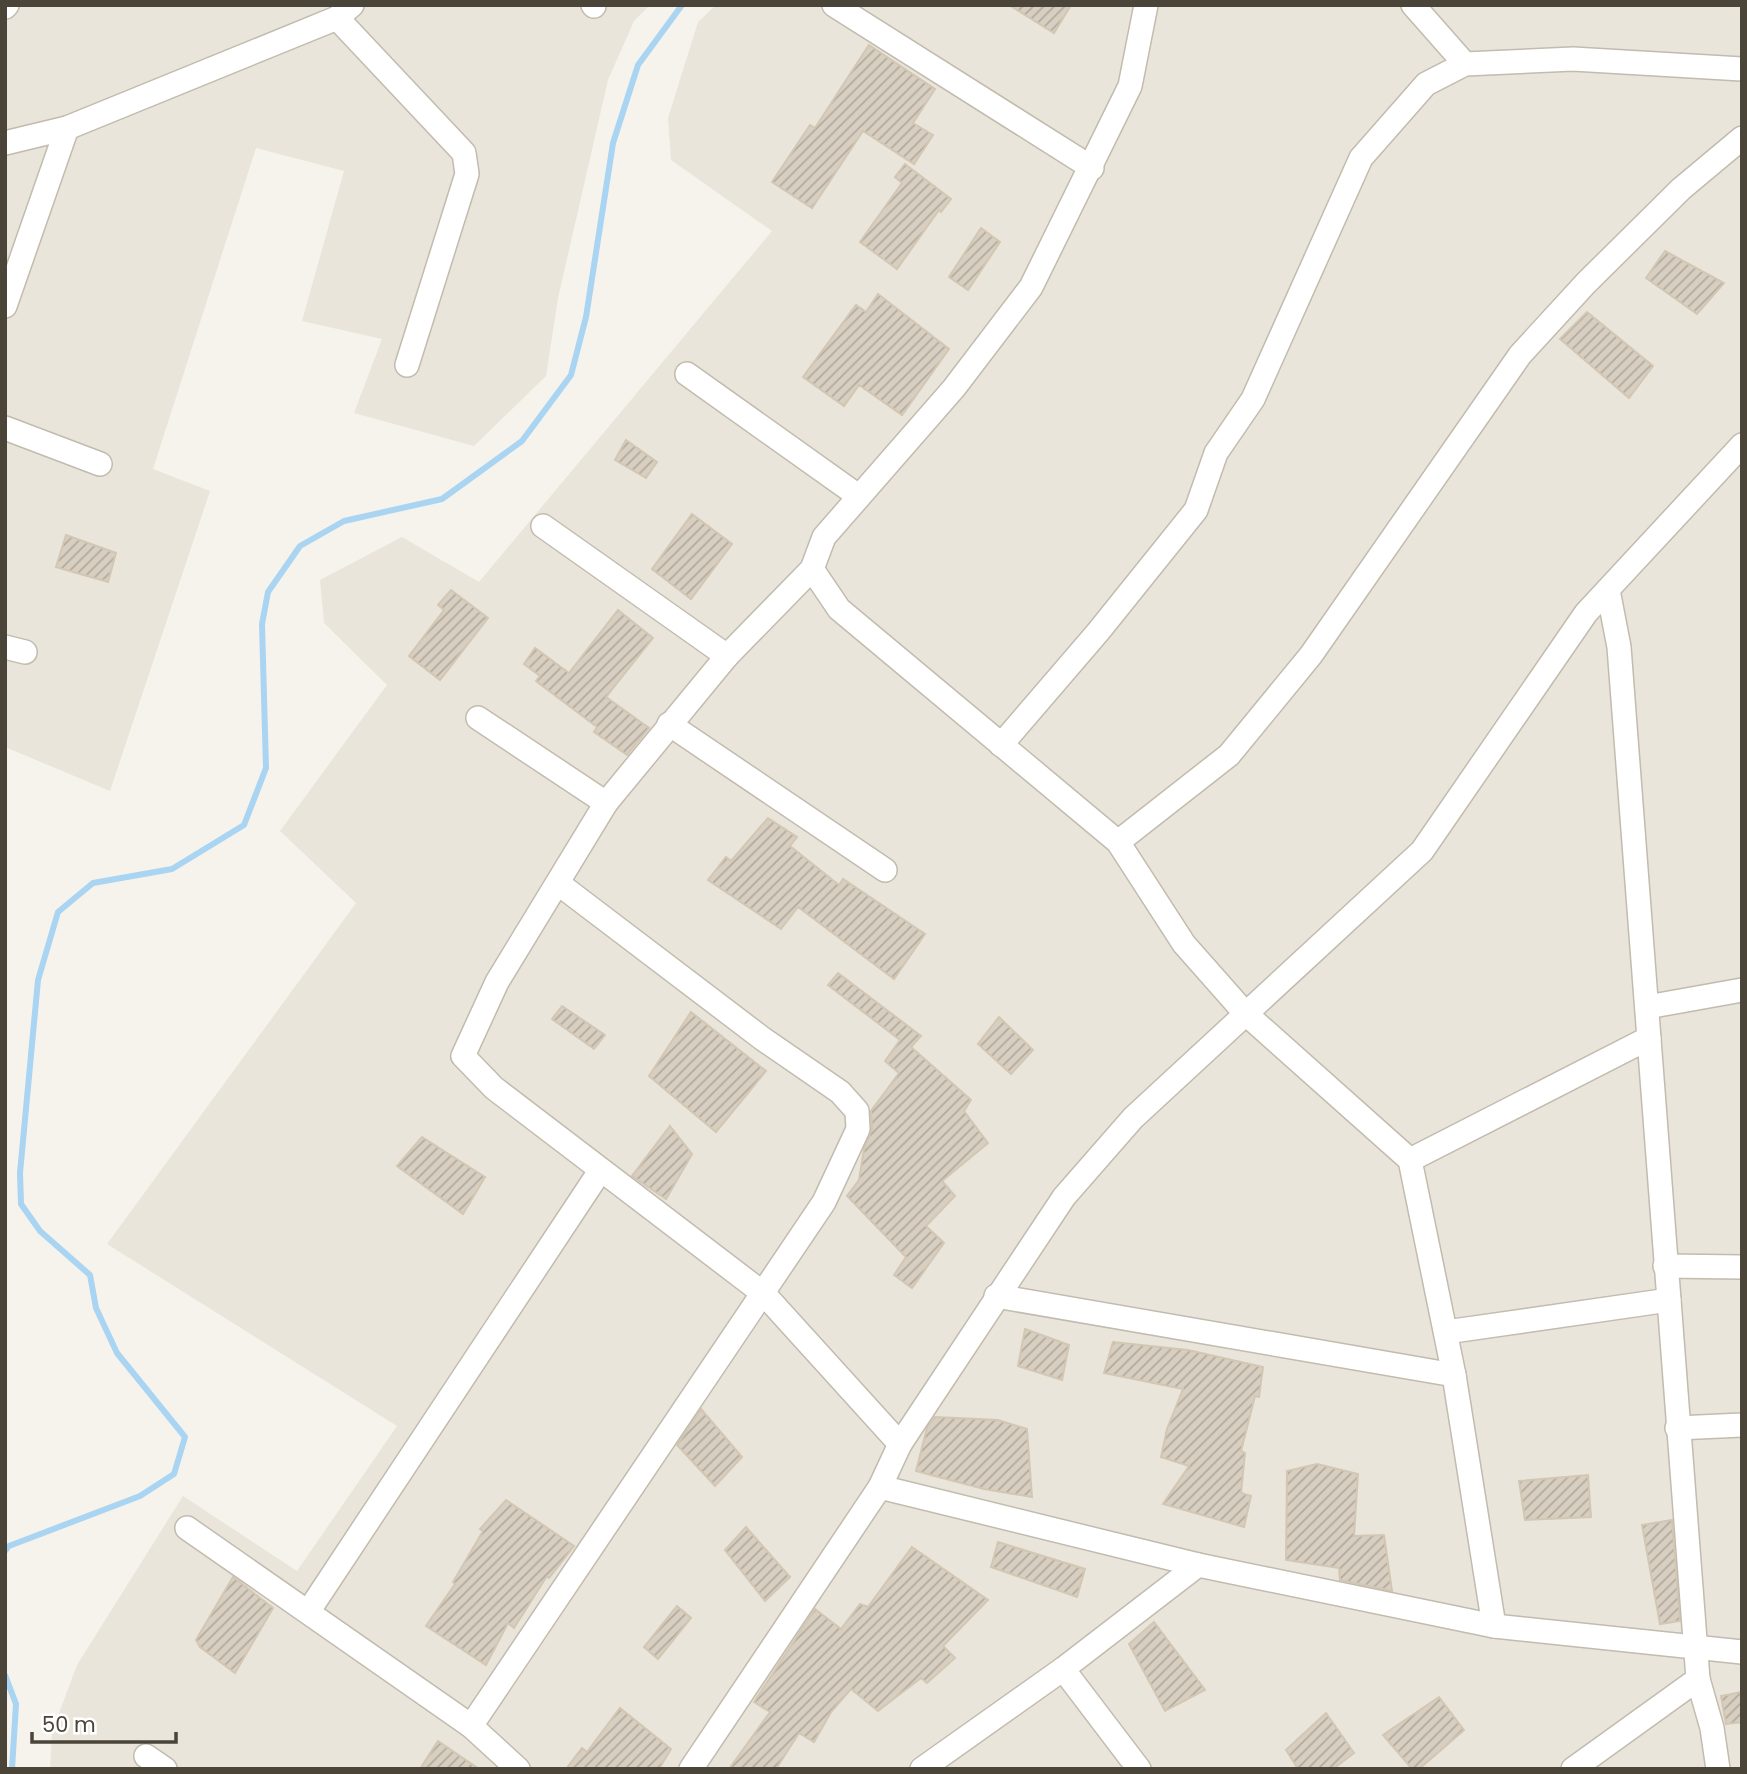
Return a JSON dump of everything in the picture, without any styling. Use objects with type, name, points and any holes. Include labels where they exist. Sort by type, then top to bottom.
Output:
[{"type":"street","points":[[834,5],[1093,168]]},
{"type":"street","points":[[900,1444],[764,1294],[600,1171],[516,1102],[494,1088],[463,1056],[498,982],[606,803],[727,656],[812,569],[824,537],[857,495],[954,388],[1031,287],[1093,168],[1130,86],[1146,5]]},
{"type":"street","points":[[1413,5],[1465,64]]},
{"type":"street","points":[[5,143],[67,128],[344,12],[464,153],[467,174],[407,365]]},
{"type":"street","points":[[1001,745],[1098,632],[1196,510],[1216,453],[1254,399],[1362,158],[1426,85],[1465,64],[1573,59],[1742,69]]},
{"type":"street","points":[[5,306],[67,128]]},
{"type":"street","points":[[1118,842],[1229,755],[1311,655],[1520,355],[1586,283],[1681,190],[1742,138]]},
{"type":"street","points":[[687,374],[857,495]]},
{"type":"street","points":[[5,428],[100,464]]},
{"type":"street","points":[[691,1769],[880,1487],[900,1444],[1064,1197],[1133,1118],[1422,851],[1586,613],[1742,445]]},
{"type":"street","points":[[542,526],[727,656]]},
{"type":"street","points":[[812,569],[839,609],[1118,842],[1184,944],[1245,1013],[1410,1160],[1454,1375],[1494,1626]]},
{"type":"street","points":[[1608,590],[1619,647],[1677,1428],[1698,1650],[1698,1679],[1712,1728],[1718,1769]]},
{"type":"street","points":[[478,718],[606,803]]},
{"type":"street","points":[[669,724],[885,870]]},
{"type":"street","points":[[471,1726],[824,1202],[858,1129],[857,1111],[840,1092],[762,1039],[559,884]]},
{"type":"street","points":[[1647,1007],[1742,990]]},
{"type":"street","points":[[1410,1160],[1649,1038]]},
{"type":"street","points":[[308,1612],[600,1171]]},
{"type":"street","points":[[1665,1266],[1742,1268]]},
{"type":"street","points":[[996,1296],[1454,1375]]},
{"type":"street","points":[[1446,1332],[1669,1300]]},
{"type":"street","points":[[1677,1428],[1742,1425]]},
{"type":"street","points":[[880,1487],[1198,1565],[1494,1626],[1698,1650],[1742,1652]]},
{"type":"street","points":[[187,1528],[471,1726],[518,1769]]},
{"type":"street","points":[[922,1769],[1063,1670],[1198,1565]]},
{"type":"street","points":[[1063,1670],[1139,1769]]},
{"type":"street","points":[[1573,1769],[1698,1679]]},
{"type":"shaded area","points":[[5,5],[650,5],[634,21],[608,80],[558,298],[546,376],[474,446],[354,413],[382,339],[302,321],[344,171],[256,148],[153,469],[210,491],[110,791],[5,747]]},
{"type":"shaded area","points":[[716,5],[1742,5],[1742,1769],[50,1769],[52,1732],[77,1665],[183,1496],[297,1571],[397,1426],[107,1244],[356,903],[280,831],[387,685],[324,623],[320,580],[402,537],[479,582],[772,231],[671,160],[668,118],[698,22]]},
{"type":"building","points":[[1009,5],[1071,5],[1054,33]]},
{"type":"building","points":[[869,45],[935,89],[913,123],[933,135],[914,164],[863,131],[812,208],[772,182],[810,125],[815,128]]},
{"type":"building","points":[[905,164],[951,199],[941,212],[939,210],[897,269],[860,242],[902,183],[895,177]]},
{"type":"building","points":[[981,228],[1000,242],[968,290],[949,277]]},
{"type":"building","points":[[1665,251],[1724,283],[1697,314],[1646,278]]},
{"type":"building","points":[[878,294],[949,349],[902,415],[859,385],[844,406],[803,377],[856,305],[866,312]]},
{"type":"building","points":[[1587,312],[1653,366],[1629,398],[1560,339]]},
{"type":"building","points":[[626,440],[657,462],[646,478],[615,460]]},
{"type":"building","points":[[692,514],[732,544],[691,599],[652,569]]},
{"type":"building","points":[[66,535],[116,553],[108,582],[56,567]]},
{"type":"building","points":[[451,590],[488,618],[440,680],[409,656],[444,610],[438,605]]},
{"type":"building","points":[[618,610],[653,638],[606,697],[649,728],[627,755],[594,732],[597,727],[536,681],[540,676],[524,664],[535,648],[569,673]]},
{"type":"building","points":[[768,818],[797,837],[790,846],[839,885],[843,879],[925,934],[894,979],[798,907],[781,929],[708,880],[726,857],[731,861]]},
{"type":"building","points":[[838,973],[921,1036],[911,1047],[971,1100],[964,1111],[988,1143],[942,1181],[955,1196],[926,1226],[944,1243],[912,1288],[894,1275],[906,1257],[847,1196],[859,1180],[864,1149],[872,1129],[871,1111],[899,1073],[885,1061],[900,1040],[828,985]]},
{"type":"building","points":[[562,1006],[605,1035],[594,1049],[552,1019]]},
{"type":"building","points":[[691,1012],[766,1071],[716,1132],[649,1076]]},
{"type":"building","points":[[999,1017],[1033,1050],[1011,1074],[978,1044]]},
{"type":"building","points":[[670,1126],[692,1154],[666,1199],[632,1176]]},
{"type":"building","points":[[422,1137],[485,1177],[463,1214],[397,1166]]},
{"type":"building","points":[[1025,1329],[1069,1345],[1062,1380],[1018,1366]]},
{"type":"building","points":[[1113,1342],[1188,1350],[1263,1367],[1259,1397],[1255,1396],[1241,1451],[1245,1453],[1241,1493],[1251,1496],[1244,1527],[1163,1504],[1189,1466],[1161,1457],[1167,1429],[1183,1389],[1104,1373]]},
{"type":"building","points":[[701,1409],[742,1457],[715,1486],[677,1445]]},
{"type":"building","points":[[935,1417],[998,1420],[1027,1429],[1032,1497],[984,1489],[916,1471],[927,1428]]},
{"type":"building","points":[[1317,1464],[1358,1474],[1354,1536],[1384,1535],[1392,1591],[1340,1580],[1339,1568],[1286,1560],[1287,1471]]},
{"type":"building","points":[[1588,1475],[1591,1517],[1525,1520],[1519,1481]]},
{"type":"building","points":[[506,1500],[574,1546],[549,1578],[547,1576],[514,1628],[508,1623],[486,1665],[426,1626],[455,1584],[453,1582],[483,1531],[480,1529]]},
{"type":"building","points":[[1672,1520],[1680,1621],[1660,1624],[1642,1525]]},
{"type":"building","points":[[746,1527],[790,1577],[765,1601],[725,1550]]},
{"type":"building","points":[[998,1542],[1085,1569],[1077,1597],[991,1567]]},
{"type":"building","points":[[912,1547],[988,1600],[943,1646],[955,1658],[927,1683],[921,1678],[878,1711],[851,1689],[831,1712],[814,1742],[799,1733],[776,1769],[729,1769],[770,1712],[754,1702],[815,1609],[841,1629],[860,1604],[868,1607]]},
{"type":"building","points":[[233,1577],[273,1608],[235,1673],[200,1647],[196,1640]]},
{"type":"building","points":[[677,1606],[691,1618],[658,1659],[644,1647]]},
{"type":"building","points":[[1154,1622],[1205,1690],[1165,1711],[1129,1644]]},
{"type":"building","points":[[1742,1692],[1742,1722],[1726,1724],[1721,1696]]},
{"type":"building","points":[[1439,1697],[1464,1730],[1419,1769],[1412,1769],[1383,1735]]},
{"type":"building","points":[[620,1708],[671,1749],[659,1769],[566,1769],[582,1748],[587,1752]]},
{"type":"building","points":[[1326,1713],[1354,1753],[1333,1769],[1298,1769],[1286,1750]]},
{"type":"building","points":[[438,1741],[479,1769],[420,1769]]},
{"type":"waterway","points":[[5,1551],[9,1546],[140,1496],[174,1474],[185,1437],[117,1353],[96,1308],[90,1275],[40,1231],[21,1204],[20,1173],[38,980],[58,912],[93,883],[172,869],[244,825],[266,768],[262,624],[268,592],[300,546],[344,521],[442,499],[522,441],[571,375],[586,317],[613,143],[638,65],[682,5]]},
{"type":"waterway","points":[[5,1675],[16,1704],[12,1769]]}]
